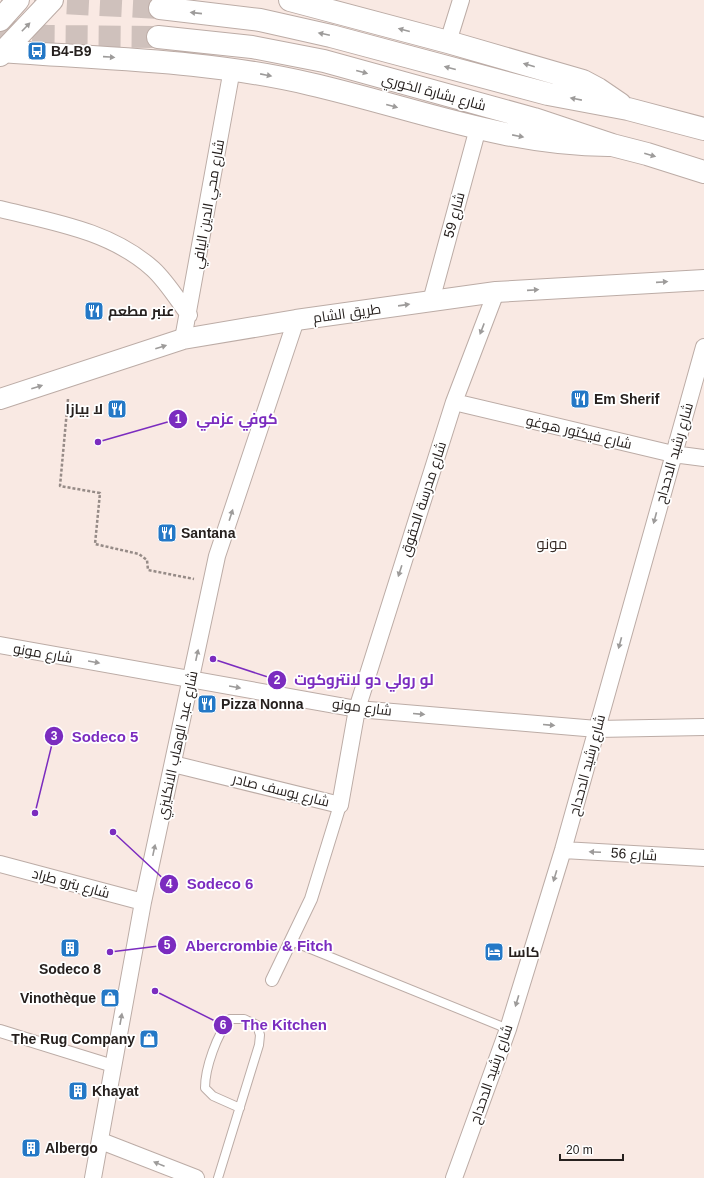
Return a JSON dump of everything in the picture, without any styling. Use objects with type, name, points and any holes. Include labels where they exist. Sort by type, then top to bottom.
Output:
[{"type":"main road","points":[[0,20],[18,0]]},
{"type":"main road","points":[[1,52],[52,0]]},
{"type":"main road","points":[[290,0],[448,42],[583,81],[628,109]]},
{"type":"main road","name":"شارع بشارة الخوري","points":[[160,8],[267,21],[331,36],[548,94],[628,109],[704,129]]},
{"type":"main road","name":"شارع بشارة الخوري","points":[[158,37],[252,47],[324,62],[534,119],[612,145],[647,154],[704,172]]},
{"type":"main road","points":[[1,52],[124,58],[232,69],[310,84],[478,128],[556,143],[612,145]]},
{"type":"street","points":[[448,42],[461,0]]},
{"type":"street","name":"شارع محي الدين اليافي","points":[[183,339],[189,315],[232,69]]},
{"type":"street","name":"شارع 59","points":[[431,301],[478,128]]},
{"type":"street","points":[[0,209],[83,231],[123,247],[143,261],[161,278],[189,315]]},
{"type":"street","name":"طريق الشام","points":[[0,399],[183,339],[296,320],[496,292],[704,280]]},
{"type":"street","name":"شارع مدرسة الحقوق","points":[[357,709],[454,402],[496,292]]},
{"type":"street","name":"شارع عبد الوهاب الانكليزي","points":[[94,1178],[143,902],[213,582],[217,556],[296,320]]},
{"type":"street","name":"شارع رشيد الدحداح","points":[[454,1178],[508,1029],[563,850],[704,347]]},
{"type":"street","name":"شارع فيكتور هوغو","points":[[454,402],[673,454],[704,458]]},
{"type":"street","name":"شارع مونو","points":[[0,645],[357,709],[597,729],[704,727]]},
{"type":"street","name":"شارع يوسف صادر","points":[[173,764],[340,805],[357,709]]},
{"type":"street","points":[[704,717],[704,727]]},
{"type":"street","points":[[272,980],[311,899],[340,805]]},
{"type":"street","name":"شارع 56","points":[[563,850],[704,858]]},
{"type":"street","name":"شارع بترو طراد","points":[[0,864],[143,902]]},
{"type":"street","points":[[0,1031],[113,1066]]},
{"type":"street","points":[[101,1141],[196,1178]]},
{"type":"lane","points":[[291,941],[508,1029]]},
{"type":"lane","points":[[218,1178],[240,1108],[260,1035],[257,1025],[244,1019],[230,1019],[223,1028],[205,1076],[205,1088],[213,1096],[240,1108]]},
{"type":"path","points":[[70,376],[60,486],[100,493],[95,544],[139,554],[147,560],[148,570],[213,582]]},
{"type":"tunnel","points":[[1,0],[160,8]]},
{"type":"tunnel","points":[[0,30],[47,36],[158,37]]},
{"type":"place","name":"B4-B9","points":[[37,51]]},
{"type":"place","name":"عنبر مطعم","points":[[94,311]]},
{"type":"place","name":"Em Sherif","points":[[580,399]]},
{"type":"place","name":"لا بيازا","points":[[117,409]]},
{"type":"place","name":"كوفي عزمي","points":[[98,442]]},
{"type":"place","name":"Santana","points":[[167,533]]},
{"type":"place","name":"لو رولي دو لانتروكوت","points":[[213,659]]},
{"type":"place","name":"Pizza Nonna","points":[[207,704]]},
{"type":"place","name":"Sodeco 5","points":[[35,813]]},
{"type":"place","name":"Sodeco 6","points":[[113,832]]},
{"type":"place","name":"Sodeco 8","points":[[70,948]]},
{"type":"place","name":"Abercrombie & Fitch","points":[[110,952]]},
{"type":"place","name":"كاسا","points":[[494,952]]},
{"type":"place","name":"The Kitchen","points":[[155,991]]},
{"type":"place","name":"Vinothèque","points":[[110,998]]},
{"type":"place","name":"The Rug Company","points":[[149,1039]]},
{"type":"place","name":"Khayat","points":[[78,1091]]},
{"type":"place","name":"Albergo","points":[[31,1148]]},
{"type":"district","name":"مونو","points":[[552,543]]}]
